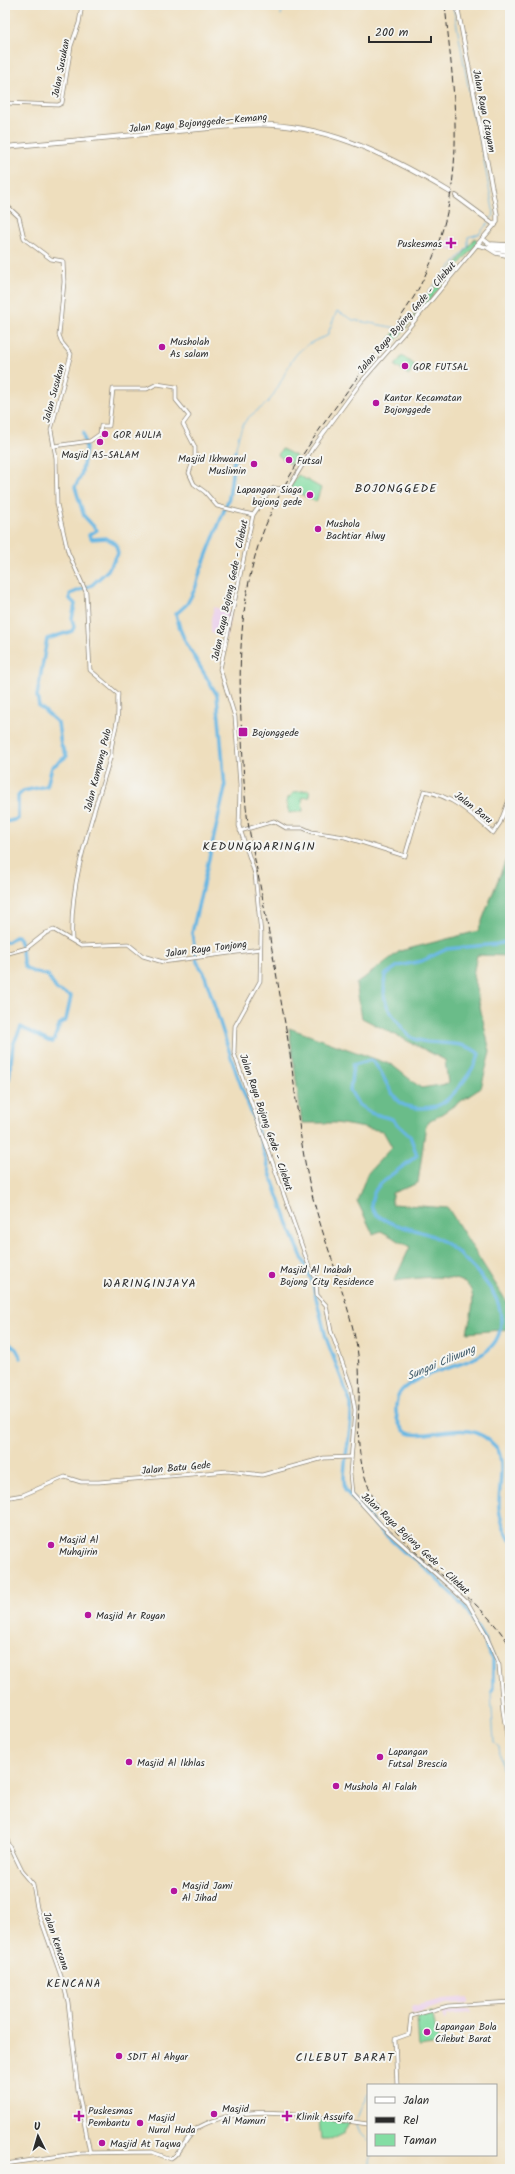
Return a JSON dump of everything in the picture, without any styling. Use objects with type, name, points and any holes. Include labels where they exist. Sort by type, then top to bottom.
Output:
[{"type":"highway","name":"Jalan Raya Bojonggede—Kemang","points":[[5,147],[243,125],[288,126],[335,136],[371,149],[396,161],[450,192]]},
{"type":"highway","points":[[456,196],[493,223]]},
{"type":"main road","name":"Jalan Raya Citayam","points":[[457,5],[498,218],[493,223]]},
{"type":"main road","points":[[493,223],[483,239],[491,245],[510,247]]},
{"type":"main road","name":"Jalan Raya Bojong Gede - Cilebut","points":[[477,245],[483,239]]},
{"type":"main road","points":[[477,245],[510,252]]},
{"type":"main road","points":[[487,248],[496,253],[510,256]]},
{"type":"street","name":"Jalan Susukan","points":[[5,103],[58,105],[62,103],[71,46],[79,23],[82,5]]},
{"type":"street","name":"Jalan Susukan","points":[[5,204],[19,217],[24,238],[27,241],[51,259],[63,261],[64,282],[59,335],[62,343],[71,354],[52,423],[57,502],[64,536],[85,589]]},
{"type":"street","name":"Jalan Raya Bojong Gede - Cilebut","points":[[477,245],[410,326],[361,382],[312,449],[288,489],[273,489],[253,515],[220,669],[235,717],[240,831],[255,874],[260,949],[260,982],[235,1026],[234,1053],[309,1266],[316,1278],[317,1293],[326,1306],[330,1331],[351,1385],[354,1410],[348,1457],[350,1485],[354,1496],[381,1524],[468,1603],[484,1631],[500,1670],[503,1711],[510,1757]]},
{"type":"street","points":[[54,446],[90,441],[100,434],[101,426],[109,426],[114,390],[147,389],[157,384],[176,387],[176,400],[189,416],[183,424],[184,428],[192,438],[195,447],[195,456],[190,473],[191,479],[196,487],[205,492],[214,504],[222,508],[253,515]]},
{"type":"street","name":"Jalan Kampung Pulo","points":[[72,940],[72,907],[82,857],[110,757],[110,743],[118,714],[116,703],[118,694],[93,673],[89,666],[89,619],[85,589]]},
{"type":"street","name":"Jalan Baru","points":[[240,831],[274,821],[286,828],[303,828],[312,832],[345,837],[405,856],[424,790],[442,794],[454,801],[493,833],[500,823],[510,797]]},
{"type":"street","name":"Jalan Raya Tonjong","points":[[5,954],[27,948],[52,930],[60,932],[81,946],[124,943],[131,946],[143,956],[160,962],[260,949]]},
{"type":"street","name":"Jalan Batu Gede","points":[[5,1498],[22,1495],[65,1477],[80,1482],[99,1482],[223,1471],[262,1475],[324,1458],[348,1457]]},
{"type":"street","name":"Jalan Kencana","points":[[5,1836],[22,1871],[33,1886],[37,1908],[63,1982],[68,2009],[78,2090],[90,2153]]},
{"type":"street","points":[[397,2084],[395,2040],[409,2034],[411,2016],[448,2006],[510,2002]]},
{"type":"street","points":[[5,2164],[90,2153],[152,2152],[171,2159],[194,2131],[218,2118],[227,2115],[290,2112],[367,2124]]},
{"type":"shaded area","name":"Puskesmas","points":[[449,237],[458,240],[453,251],[445,247]]},
{"type":"shaded area","points":[[214,607],[231,612],[226,638],[211,633],[211,618]]},
{"type":"shaded area","points":[[468,1997],[468,2003],[446,2004],[412,2014],[411,2007],[413,2006],[443,1999]]},
{"type":"shaded area","points":[[469,2009],[471,2013],[447,2015],[447,2019],[445,2020],[442,2011]]},
{"type":"green space","points":[[475,238],[478,242],[392,345],[388,341],[395,331],[405,329],[431,292],[449,274]]},
{"type":"green space","name":"GOR FUTSAL","points":[[402,356],[415,365],[409,375],[395,366]]},
{"type":"green space","name":"Futsal","points":[[282,449],[296,456],[290,464],[278,455]]},
{"type":"green space","name":"Lapangan Siaga bojong gede","points":[[298,475],[321,488],[316,502],[289,488]]},
{"type":"green space","points":[[309,790],[310,797],[302,798],[303,811],[289,813],[287,799],[295,792]]},
{"type":"green space","points":[[510,849],[510,956],[477,955],[473,975],[490,1052],[481,1088],[426,1124],[418,1183],[392,1193],[392,1204],[448,1208],[503,1296],[510,1310],[510,1329],[467,1333],[473,1300],[471,1290],[466,1284],[458,1280],[436,1277],[394,1281],[410,1247],[381,1231],[373,1234],[357,1201],[367,1174],[392,1147],[383,1131],[336,1123],[302,1123],[289,1028],[392,1065],[421,1088],[448,1084],[445,1060],[362,1018],[356,984],[400,951],[478,931]]},
{"type":"green space","name":"Lapangan Bola Cilebut Barat","points":[[432,2013],[439,2044],[419,2047],[417,2017]]},
{"type":"green space","points":[[319,2119],[348,2123],[344,2132],[330,2139],[321,2139]]},
{"type":"waterway","points":[[281,15],[283,5]]},
{"type":"waterway","points":[[453,5],[470,96],[471,109],[479,133],[494,215],[490,220]]},
{"type":"waterway","points":[[235,451],[243,424],[249,417],[270,400],[292,360],[298,353],[314,341],[327,336],[337,311],[353,320],[402,329],[429,291],[468,247],[468,237],[479,234],[488,223]]},
{"type":"waterway","points":[[5,822],[18,819],[18,796],[23,791],[47,786],[52,767],[67,756],[61,745],[58,723],[39,706],[37,696],[47,639],[72,631],[74,627],[72,619],[75,604],[70,599],[70,594],[92,585],[108,570],[118,554],[116,544],[106,538],[92,539],[89,535],[97,530],[84,516],[75,487],[81,476],[86,449],[83,433]]},
{"type":"waterway","points":[[235,451],[229,498],[200,572],[195,589],[187,604],[176,614],[186,643],[217,695],[225,788],[192,933],[197,962],[204,973],[290,1229],[312,1281],[326,1338],[351,1404],[344,1479],[345,1490],[377,1527],[405,1553],[417,1560],[455,1597],[468,1612],[485,1641],[487,1649],[493,1659],[493,1688],[491,1692]]},
{"type":"waterway","points":[[5,942],[8,942],[17,936],[21,944],[24,966],[35,973],[47,975],[57,990],[71,996],[66,1020],[60,1024],[53,1042],[48,1041],[21,1027],[13,1045],[9,1079],[5,1081]]},
{"type":"waterway","name":"Sungai Ciliwung","points":[[510,941],[497,944],[447,949],[422,961],[398,966],[385,975],[384,994],[389,1010],[411,1037],[427,1042],[464,1046],[479,1054],[469,1074],[452,1095],[441,1104],[433,1107],[408,1107],[396,1099],[376,1064],[371,1060],[353,1065],[350,1090],[358,1104],[371,1113],[392,1119],[410,1136],[417,1155],[378,1186],[373,1196],[372,1210],[387,1221],[430,1235],[446,1243],[484,1280],[497,1301],[500,1310],[500,1329],[494,1344],[482,1354],[467,1362],[432,1373],[416,1380],[403,1389],[397,1399],[396,1412],[397,1419],[403,1430],[410,1434],[415,1435],[464,1430],[480,1434],[496,1447],[501,1459],[499,1508],[503,1524],[510,1540]]},
{"type":"waterway","points":[[5,1340],[16,1349],[21,1358]]},
{"type":"waterway","points":[[491,1692],[494,1743],[499,1747],[510,1823]]},
{"type":"waterway","points":[[367,2096],[357,2119],[358,2128],[367,2140]]},
{"type":"waterway","points":[[369,2169],[371,2156]]},
{"type":"railway","points":[[445,5],[453,82],[455,153],[452,188],[444,223],[433,259],[415,295],[393,329],[321,428],[299,461],[279,496],[263,533],[251,572],[242,627],[240,663],[241,719],[247,815],[288,1039],[306,1165],[315,1206],[346,1303],[356,1342],[359,1363],[359,1441],[361,1460],[366,1480],[375,1501],[388,1522],[404,1541],[478,1607],[510,1646]]},
{"type":"place","name":"Puskesmas","points":[[451,243]]},
{"type":"place","name":"Musholah As salam","points":[[162,347]]},
{"type":"place","name":"GOR FUTSAL","points":[[405,366]]},
{"type":"place","name":"Kantor Kecamatan Bojonggede","points":[[376,403]]},
{"type":"place","name":"GOR AULIA","points":[[105,434]]},
{"type":"place","name":"Masjid AS-SALAM","points":[[100,442]]},
{"type":"place","name":"Futsal","points":[[289,460]]},
{"type":"place","name":"Masjid Ikhwanul Muslimin","points":[[254,464]]},
{"type":"place","name":"Lapangan Siaga bojong gede","points":[[310,495]]},
{"type":"place","name":"Mushola Bachtiar Alwy","points":[[318,529]]},
{"type":"place","name":"Bojonggede","points":[[243,732]]},
{"type":"place","name":"Masjid Al Inabah Bojong City Residence","points":[[272,1275]]},
{"type":"place","name":"Masjid Al Muhajirin","points":[[51,1545]]},
{"type":"place","name":"Masjid Ar Royan","points":[[88,1615]]},
{"type":"place","name":"Lapangan Futsal Brescia","points":[[380,1757]]},
{"type":"place","name":"Masjid Al Ikhlas","points":[[129,1762]]},
{"type":"place","name":"Mushola Al Falah","points":[[336,1786]]},
{"type":"place","name":"Masjid Jami Al Jihad","points":[[174,1891]]},
{"type":"place","name":"Lapangan Bola Cilebut Barat","points":[[427,2032]]},
{"type":"place","name":"SDIT Al Ahyar","points":[[119,2056]]},
{"type":"place","name":"Masjid Al Mamuri","points":[[214,2114]]},
{"type":"place","name":"Puskesmas Pembantu","points":[[79,2116]]},
{"type":"place","name":"Klinik Assyifa","points":[[287,2116]]},
{"type":"place","name":"Masjid Nurul Huda","points":[[140,2123]]},
{"type":"place","name":"Masjid At Taqwa","points":[[102,2143]]},
{"type":"district","name":"BOJONGGEDE","points":[[396,488]]},
{"type":"district","name":"KEDUNGWARINGIN","points":[[259,846]]},
{"type":"district","name":"WARINGINJAYA","points":[[150,1283]]},
{"type":"district","name":"KENCANA","points":[[74,1983]]},
{"type":"district","name":"CILEBUT BARAT","points":[[345,2057]]}]
